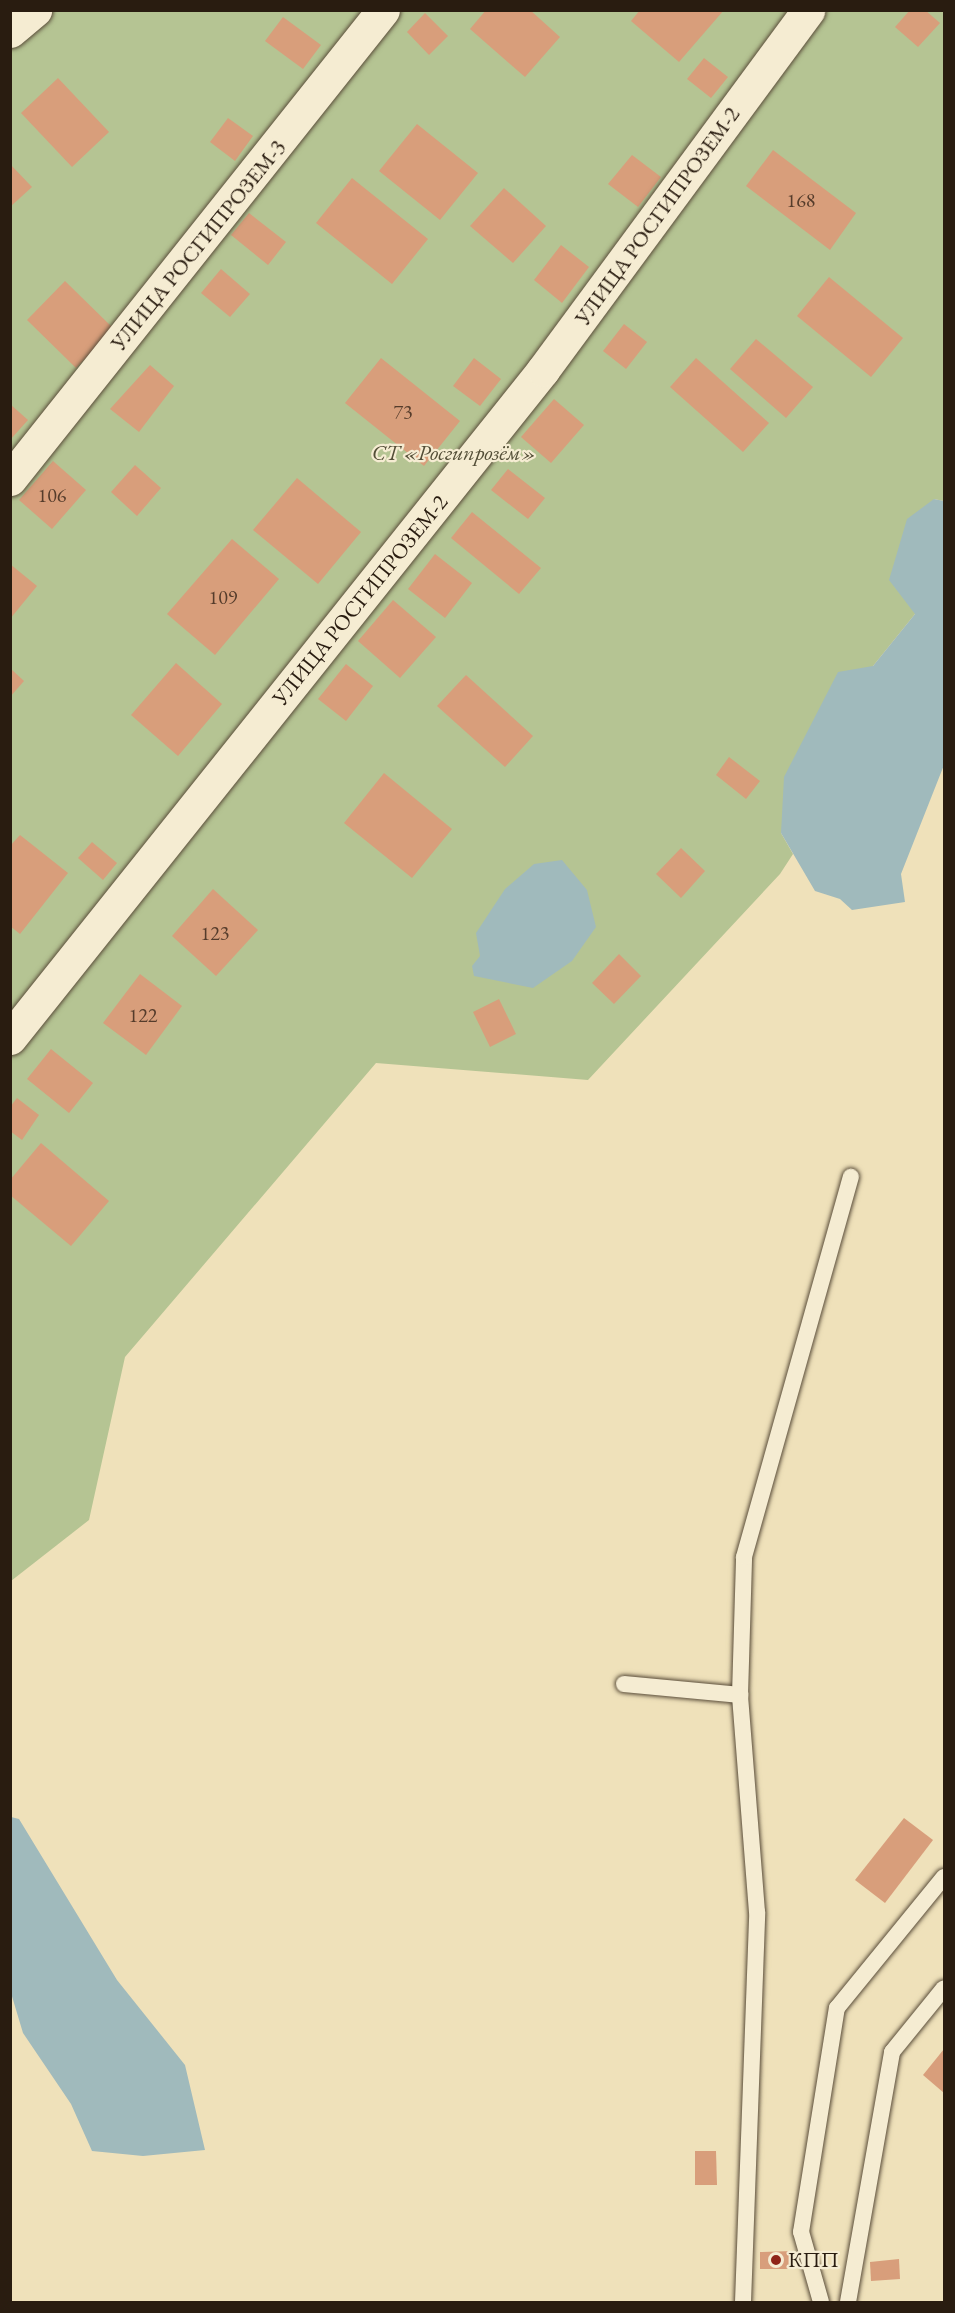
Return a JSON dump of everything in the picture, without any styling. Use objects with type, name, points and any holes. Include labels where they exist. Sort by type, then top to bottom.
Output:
[{"type":"street","points":[[10,32],[35,10]]},
{"type":"street","name":"УЛИЦА РОСГИПРОЗЕМ-3","points":[[10,479],[383,10]]},
{"type":"street","name":"УЛИЦА РОСГИПРОЗЕМ-2","points":[[10,1038],[543,370],[808,10]]},
{"type":"lane","points":[[743,2302],[757,1912],[740,1695],[744,1557],[851,1177]]},
{"type":"lane","points":[[624,1684],[740,1695]]},
{"type":"lane","points":[[821,2302],[801,2232],[837,2008],[945,1877]]},
{"type":"lane","points":[[848,2302],[892,2052],[945,1988]]},
{"type":"green space","name":"СТ «Росгипрозём»","points":[[11,11],[944,11],[944,501],[934,499],[915,614],[873,666],[781,833],[793,854],[780,874],[588,1080],[376,1063],[125,1357],[89,1520],[11,1581]]},
{"type":"water","points":[[934,499],[944,501],[944,765],[901,874],[905,902],[852,910],[840,899],[815,891],[781,833],[784,777],[838,672],[873,666],[915,614],[889,580],[907,519]]},
{"type":"water","points":[[562,860],[587,890],[596,927],[572,961],[533,988],[474,976],[472,966],[480,956],[476,933],[505,889],[534,864]]},
{"type":"water","points":[[11,1817],[19,1819],[117,1980],[185,2065],[205,2150],[143,2156],[92,2151],[71,2104],[23,2033],[11,1993]]},
{"type":"building","points":[[486,10],[530,10],[560,37],[525,77],[470,29]]},
{"type":"building","points":[[640,10],[724,10],[679,62],[631,21]]},
{"type":"building","points":[[910,10],[925,10],[940,23],[918,47],[895,27]]},
{"type":"building","points":[[425,13],[448,36],[429,55],[407,32]]},
{"type":"building","points":[[283,17],[321,45],[303,69],[265,41]]},
{"type":"building","points":[[704,58],[728,77],[711,98],[687,79]]},
{"type":"building","points":[[58,78],[109,132],[72,167],[21,113]]},
{"type":"building","points":[[228,118],[253,136],[235,161],[210,142]]},
{"type":"building","points":[[417,124],[478,173],[440,220],[379,171]]},
{"type":"building","points":[[773,150],[856,213],[830,250],[746,186]]},
{"type":"building","points":[[632,155],[661,177],[638,207],[608,184]]},
{"type":"building","points":[[10,164],[32,187],[10,207]]},
{"type":"building","points":[[352,178],[428,239],[392,284],[316,223]]},
{"type":"building","points":[[504,188],[546,226],[513,263],[470,226]]},
{"type":"building","points":[[249,213],[286,242],[268,265],[231,235]]},
{"type":"building","points":[[561,245],[589,267],[562,303],[534,280]]},
{"type":"building","points":[[221,269],[250,294],[230,317],[201,293]]},
{"type":"building","points":[[829,277],[903,338],[871,377],[797,316]]},
{"type":"building","points":[[65,281],[114,329],[76,368],[27,320]]},
{"type":"building","points":[[624,324],[647,342],[626,369],[603,351]]},
{"type":"building","points":[[756,339],[813,387],[786,418],[730,369]]},
{"type":"building","points":[[381,358],[460,421],[424,466],[345,403]]},
{"type":"building","points":[[474,358],[501,379],[480,406],[453,386]]},
{"type":"building","points":[[696,358],[769,423],[743,452],[670,387]]},
{"type":"building","points":[[150,365],[174,386],[139,432],[110,409]]},
{"type":"building","points":[[554,399],[584,425],[551,463],[521,437]]},
{"type":"building","points":[[10,404],[28,420],[10,440]]},
{"type":"building","points":[[53,461],[86,490],[52,529],[19,500]]},
{"type":"building","points":[[135,465],[161,488],[137,516],[111,492]]},
{"type":"building","points":[[508,469],[545,498],[528,519],[491,490]]},
{"type":"building","points":[[297,478],[361,532],[318,584],[253,530]]},
{"type":"building","points":[[472,512],[541,568],[519,594],[451,538]]},
{"type":"building","points":[[232,539],[279,579],[215,655],[167,614]]},
{"type":"building","points":[[435,554],[472,583],[445,618],[408,589]]},
{"type":"building","points":[[10,564],[37,586],[10,619]]},
{"type":"building","points":[[393,600],[436,637],[400,678],[358,641]]},
{"type":"building","points":[[176,663],[222,704],[178,756],[131,715]]},
{"type":"building","points":[[346,664],[373,686],[346,721],[318,699]]},
{"type":"building","points":[[10,668],[24,681],[10,697]]},
{"type":"building","points":[[466,675],[533,736],[505,767],[437,706]]},
{"type":"building","points":[[729,757],[760,781],[746,799],[716,775]]},
{"type":"building","points":[[384,773],[452,829],[412,878],[344,823]]},
{"type":"building","points":[[20,835],[68,873],[20,934],[10,926],[10,846]]},
{"type":"building","points":[[92,842],[117,863],[103,880],[78,858]]},
{"type":"building","points":[[681,848],[705,871],[681,898],[656,874]]},
{"type":"building","points":[[213,889],[258,930],[216,976],[172,936]]},
{"type":"building","points":[[619,954],[641,976],[614,1004],[592,983]]},
{"type":"building","points":[[140,974],[182,1006],[146,1055],[103,1023]]},
{"type":"building","points":[[499,999],[516,1034],[490,1047],[473,1012]]},
{"type":"building","points":[[51,1049],[93,1083],[69,1113],[27,1079]]},
{"type":"building","points":[[17,1098],[39,1115],[22,1140],[10,1131],[10,1107]]},
{"type":"building","points":[[41,1143],[109,1201],[71,1246],[10,1195],[10,1180]]},
{"type":"building","points":[[904,1818],[933,1840],[885,1903],[855,1880]]},
{"type":"building","points":[[944,2049],[944,2093],[923,2075]]},
{"type":"building","points":[[695,2151],[716,2151],[717,2185],[695,2185]]},
{"type":"building","name":"КПП","points":[[792,2251],[793,2269],[760,2269],[760,2252]]},
{"type":"building","name":"КПП","points":[[899,2259],[900,2279],[871,2281],[870,2262]]},
{"type":"place","name":"КПП","points":[[776,2260]]}]
